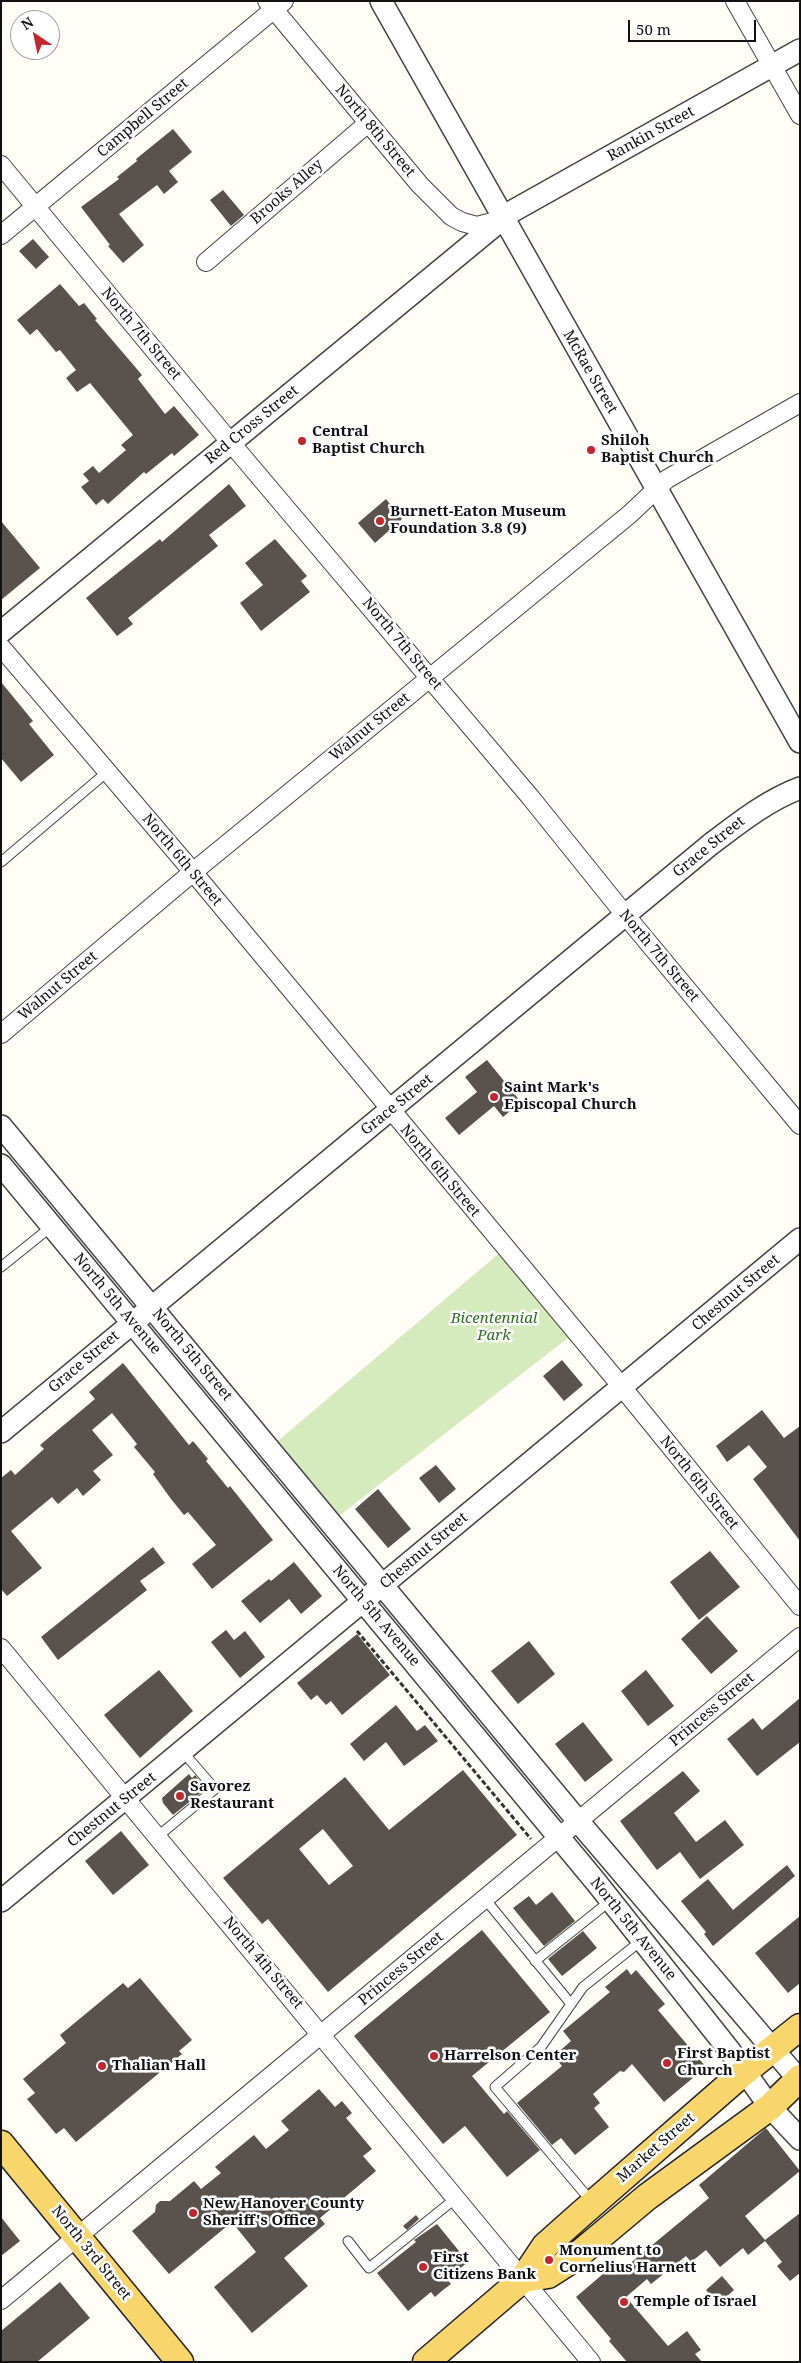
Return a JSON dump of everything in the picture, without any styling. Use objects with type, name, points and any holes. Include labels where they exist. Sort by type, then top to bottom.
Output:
[{"type":"main road","name":"Market Street","points":[[426,2362],[523,2279],[545,2246],[593,2203],[744,2072],[800,2027]]},
{"type":"main road","name":"Market Street","points":[[523,2279],[548,2276],[573,2259],[647,2197],[770,2107],[799,2079]]},
{"type":"main road","name":"North 3rd Street","points":[[1,2145],[79,2237],[180,2362]]},
{"type":"street","name":"McRae Street","points":[[381,1],[800,742]]},
{"type":"street","points":[[735,1],[800,116]]},
{"type":"street","name":"North 8th Street","points":[[275,4],[368,123],[420,185],[451,216],[462,222],[477,226],[503,219]]},
{"type":"street","name":"Campbell Street","points":[[1,234],[275,4]]},
{"type":"street","name":"Rankin Street","points":[[503,219],[800,50]]},
{"type":"street","name":"Brooks Alley","points":[[206,262],[368,123]]},
{"type":"street","name":"North 7th Street","points":[[1,165],[231,443],[431,678],[800,1125]]},
{"type":"street","name":"Red Cross Street","points":[[1,632],[503,219]]},
{"type":"street","name":"Walnut Street","points":[[1,1034],[193,872],[630,514],[656,488],[693,464],[800,403]]},
{"type":"street","name":"North 6th Street","points":[[1,647],[193,872],[390,1111],[622,1387],[800,1606]]},
{"type":"street","name":"Grace Street","points":[[1,1432],[711,844],[754,812],[783,795],[800,788]]},
{"type":"street","name":"North 5th Street","points":[[1,1126],[382,1586]]},
{"type":"street","name":"North 5th Avenue","points":[[1,1165],[611,1900],[730,2051],[770,2107],[800,2139]]},
{"type":"street","name":"Chestnut Street","points":[[1,1901],[800,1239]]},
{"type":"street","name":"North 5th Avenue","points":[[382,1586],[578,1821],[799,2079]]},
{"type":"street","name":"Princess Street","points":[[1,2300],[800,1637]]},
{"type":"street","name":"North 4th Street","points":[[1,1648],[322,2034],[591,2362]]},
{"type":"lane","points":[[1,862],[107,772]]},
{"type":"lane","points":[[1,1267],[52,1226]]},
{"type":"lane","points":[[157,1837],[214,1789],[183,1752]]},
{"type":"lane","points":[[485,1899],[570,2004]]},
{"type":"lane","points":[[535,1961],[611,1900]]},
{"type":"lane","points":[[593,2203],[495,2087],[541,2047],[583,1987],[642,1940]]},
{"type":"lane","points":[[348,2241],[369,2268],[456,2198]]},
{"type":"path","points":[[345,1617],[526,1833]]},
{"type":"green space","name":"Bicentennial Park","points":[[503,1250],[573,1334],[335,1519],[273,1445]]},
{"type":"building","points":[[173,129],[192,152],[169,171],[178,182],[164,194],[157,185],[119,214],[144,245],[123,263],[108,246],[110,245],[81,207],[119,179],[117,177],[137,161],[136,159]]},
{"type":"building","points":[[223,190],[244,215],[231,226],[210,200]]},
{"type":"building","points":[[33,239],[49,257],[36,269],[19,251]]},
{"type":"building","points":[[60,284],[79,306],[84,303],[97,319],[95,320],[142,375],[138,379],[165,414],[174,406],[199,435],[174,456],[172,453],[146,474],[144,472],[108,504],[103,499],[96,505],[81,487],[89,481],[83,474],[93,466],[99,473],[126,450],[121,445],[133,435],[90,383],[77,392],[66,378],[76,370],[60,350],[56,352],[37,329],[30,335],[17,320]]},
{"type":"building","points":[[229,484],[246,506],[209,535],[218,546],[128,618],[133,624],[117,636],[86,598],[160,539],[162,542]]},
{"type":"building","name":"Burnett-Eaton Museum Foundation 3.8 (9)","points":[[386,499],[402,519],[375,543],[358,523]]},
{"type":"building","points":[[1,521],[40,568],[1,600]]},
{"type":"building","points":[[275,539],[307,576],[301,581],[310,592],[261,631],[240,603],[263,585],[245,563]]},
{"type":"building","points":[[1,682],[33,721],[29,724],[54,755],[21,782],[1,758]]},
{"type":"building","name":"Saint Mark's Episcopal Church","points":[[487,1060],[521,1102],[503,1117],[494,1106],[459,1135],[445,1118],[477,1092],[465,1077]]},
{"type":"building","points":[[562,1360],[583,1385],[564,1401],[543,1376]]},
{"type":"building","points":[[123,1363],[189,1445],[193,1441],[208,1459],[206,1461],[228,1488],[230,1486],[273,1540],[212,1589],[192,1564],[216,1545],[188,1512],[184,1515],[171,1499],[153,1474],[155,1472],[134,1447],[137,1444],[112,1413],[92,1430],[113,1455],[93,1471],[101,1480],[83,1496],[77,1488],[58,1504],[52,1497],[11,1531],[42,1568],[7,1596],[1,1589],[1,1478],[11,1470],[15,1475],[44,1449],[40,1445],[95,1399],[89,1392]]},
{"type":"building","points":[[762,1410],[784,1438],[800,1426],[800,1541],[753,1479],[767,1467],[749,1445],[727,1462],[716,1446]]},
{"type":"building","points":[[436,1465],[456,1489],[439,1503],[419,1478]]},
{"type":"building","points":[[378,1489],[411,1529],[388,1548],[355,1509]]},
{"type":"building","points":[[153,1547],[165,1563],[140,1581],[147,1590],[58,1660],[41,1637]]},
{"type":"building","points":[[710,1551],[740,1587],[699,1620],[670,1582]]},
{"type":"building","points":[[294,1562],[322,1596],[301,1614],[289,1599],[260,1623],[241,1601],[269,1579],[271,1581]]},
{"type":"building","points":[[707,1616],[738,1651],[711,1674],[681,1639]]},
{"type":"building","points":[[226,1630],[234,1640],[245,1631],[265,1657],[240,1678],[211,1642]]},
{"type":"building","points":[[357,1634],[390,1675],[342,1715],[331,1701],[326,1705],[317,1695],[311,1700],[297,1683]]},
{"type":"building","points":[[529,1641],[555,1674],[518,1704],[491,1671]]},
{"type":"building","points":[[159,1670],[193,1711],[140,1758],[104,1715]]},
{"type":"building","points":[[646,1670],[674,1706],[648,1726],[621,1691]]},
{"type":"building","points":[[800,1698],[800,1742],[757,1776],[727,1739],[753,1718],[762,1730]]},
{"type":"building","points":[[396,1705],[417,1731],[425,1725],[438,1741],[404,1766],[386,1742],[364,1761],[350,1744]]},
{"type":"building","points":[[583,1722],[613,1760],[585,1782],[555,1744]]},
{"type":"building","points":[[463,1770],[517,1835],[328,1992],[268,1919],[262,1924],[223,1878],[345,1777],[389,1830]],"holes":[[[323,1829],[353,1866],[329,1885],[299,1849]]]},
{"type":"building","points":[[683,1771],[700,1791],[674,1813],[696,1842],[725,1820],[744,1845],[700,1879],[680,1852],[657,1870],[620,1821]]},
{"type":"building","name":"Savorez Restaurant","points":[[189,1774],[192,1778],[195,1775],[204,1786],[201,1789],[203,1791],[173,1815],[163,1803],[162,1798]]},
{"type":"building","points":[[121,1831],[149,1865],[113,1895],[85,1861]]},
{"type":"building","points":[[787,1865],[795,1876],[713,1946],[704,1934],[706,1932],[681,1901],[708,1879],[733,1910]]},
{"type":"building","points":[[552,1892],[575,1921],[544,1946],[513,1908],[529,1896],[536,1905]]},
{"type":"building","points":[[800,1916],[800,1983],[788,1993],[755,1953]]},
{"type":"building","name":"Harrelson Center","points":[[482,1930],[550,2012],[472,2076],[504,2114],[507,2111],[540,2150],[507,2177],[465,2126],[443,2144],[354,2036]]},
{"type":"building","points":[[583,1931],[597,1948],[562,1976],[548,1959]]},
{"type":"building","name":"First Baptist Church","points":[[627,1969],[631,1975],[636,1970],[665,2004],[658,2010],[706,2067],[664,2102],[632,2064],[624,2072],[620,2071],[593,2094],[600,2103],[594,2108],[609,2127],[575,2155],[561,2138],[552,2145],[517,2103],[562,2066],[554,2056],[571,2041],[563,2031],[610,1992],[605,1987]]},
{"type":"building","name":"Thalian Hall","points":[[140,1978],[192,2040],[179,2051],[182,2054],[76,2142],[64,2128],[56,2134],[27,2099],[35,2093],[23,2079],[66,2043],[60,2035],[123,1983],[128,1988]]},
{"type":"building","points":[[319,2089],[335,2107],[342,2101],[352,2113],[346,2118],[372,2149],[363,2156],[376,2171],[320,2218],[325,2224],[284,2258],[308,2286],[252,2333],[214,2287],[256,2252],[232,2222],[169,2274],[132,2231],[155,2212],[156,2205],[160,2201],[170,2201],[194,2181],[201,2189],[221,2173],[215,2167],[254,2135],[266,2149],[289,2130],[281,2121]]},
{"type":"building","points":[[766,2128],[800,2171],[745,2216],[765,2240],[800,2213],[800,2273],[790,2281],[777,2266],[782,2262],[765,2241],[748,2255],[743,2248],[720,2267],[706,2250],[691,2262],[686,2256],[651,2284],[647,2279],[626,2297],[668,2346],[687,2331],[701,2350],[695,2354],[702,2362],[627,2362],[609,2341],[611,2339],[576,2297],[610,2268],[616,2275],[709,2198],[699,2185]]},
{"type":"building","points":[[416,2215],[419,2219],[407,2230],[403,2226]]},
{"type":"building","points":[[1,2217],[20,2241],[1,2256]]},
{"type":"building","name":"First Citizens Bank","points":[[437,2224],[468,2262],[447,2279],[451,2284],[435,2297],[431,2292],[408,2311],[377,2273],[416,2242],[414,2240]]},
{"type":"building","points":[[722,2276],[734,2290],[718,2304],[706,2290]]},
{"type":"building","points":[[60,2282],[90,2318],[37,2362],[1,2362],[1,2331]]},
{"type":"place","name":"Central Baptist Church","points":[[302,441]]},
{"type":"place","name":"Shiloh Baptist Church","points":[[591,450]]},
{"type":"place","name":"Burnett-Eaton Museum Foundation 3.8 (9)","points":[[380,521]]},
{"type":"place","name":"Saint Mark's Episcopal Church","points":[[494,1097]]},
{"type":"place","name":"Savorez Restaurant","points":[[180,1796]]},
{"type":"place","name":"Harrelson Center","points":[[434,2056]]},
{"type":"place","name":"First Baptist Church","points":[[667,2063]]},
{"type":"place","name":"Thalian Hall","points":[[102,2066]]},
{"type":"place","name":"New Hanover County Sheriff's Office","points":[[193,2213]]},
{"type":"place","name":"Monument to Cornelius Harnett","points":[[549,2260]]},
{"type":"place","name":"First Citizens Bank","points":[[423,2267]]},
{"type":"place","name":"Temple of Israel","points":[[624,2302]]}]
